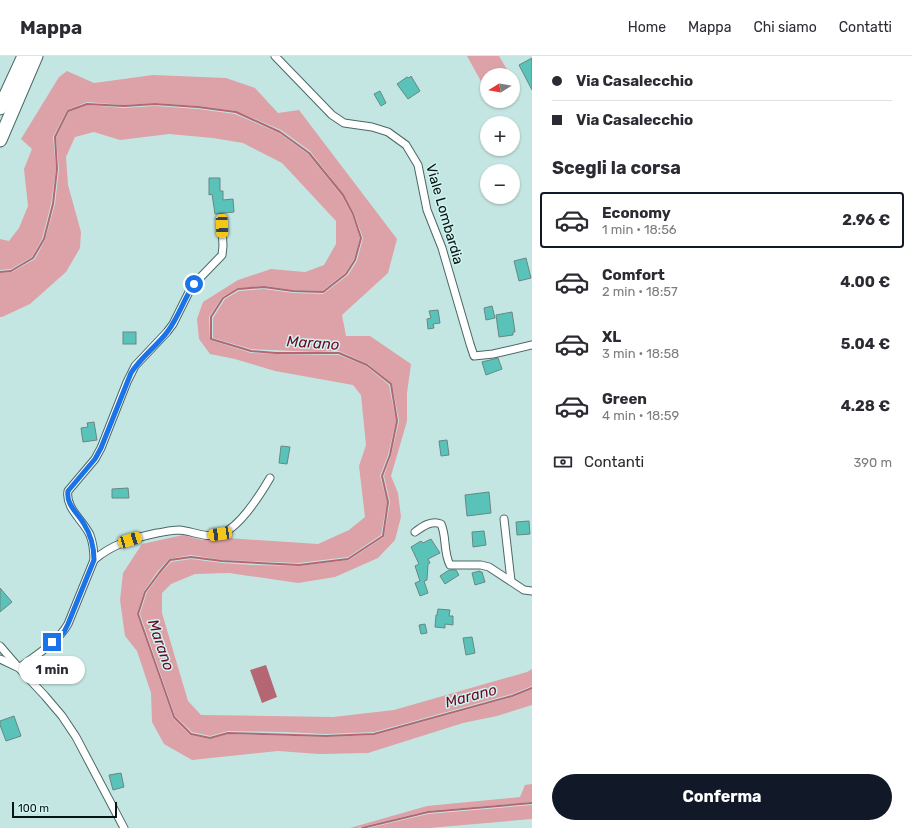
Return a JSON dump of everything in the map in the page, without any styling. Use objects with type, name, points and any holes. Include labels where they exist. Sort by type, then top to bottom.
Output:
[{"type":"highway","points":[[0,108],[24,56]]},
{"type":"highway","points":[[0,140],[36,56]]},
{"type":"street","name":"Viale Lombardia","points":[[274,56],[332,115],[344,123],[372,127],[388,132],[406,145],[418,165],[427,210],[442,248],[474,356],[493,354],[532,345]]},
{"type":"street","points":[[19,668],[64,632],[73,615],[94,560],[94,549],[90,535],[68,501],[68,491],[95,459],[101,448],[127,382],[135,366],[167,332],[173,324],[194,284],[222,255],[222,226]]},
{"type":"street","points":[[94,560],[113,546],[142,536],[178,530],[209,536],[220,534],[230,529],[239,521],[261,493],[270,478]]},
{"type":"street","points":[[504,519],[511,581]]},
{"type":"street","points":[[415,532],[430,523],[437,522],[442,524],[444,531],[445,552],[450,565],[481,565],[489,567],[524,590],[532,591]]},
{"type":"street","points":[[0,646],[62,716],[76,737],[124,828]]},
{"type":"street","points":[[0,659],[19,668]]},
{"type":"shaded area","points":[[467,56],[499,56],[506,68],[480,68],[480,80]]},
{"type":"shaded area","points":[[67,71],[94,83],[153,75],[226,78],[255,88],[278,113],[299,110],[397,239],[388,273],[342,315],[346,336],[370,336],[411,364],[407,393],[407,421],[391,476],[398,493],[401,517],[395,540],[378,558],[335,577],[298,583],[229,573],[195,574],[171,584],[162,593],[162,613],[188,701],[201,715],[333,717],[394,710],[527,672],[532,669],[532,686],[512,694],[374,732],[326,734],[228,731],[210,736],[192,732],[175,716],[140,614],[147,592],[160,574],[171,562],[191,559],[222,563],[299,566],[349,560],[384,537],[390,502],[384,476],[391,456],[399,421],[392,384],[368,364],[339,351],[317,352],[251,349],[213,338],[213,318],[225,299],[239,291],[264,289],[293,293],[323,294],[348,275],[357,261],[363,238],[354,213],[344,195],[310,151],[281,130],[236,111],[198,106],[155,103],[124,105],[87,102],[67,110],[53,137],[56,169],[51,204],[42,239],[32,257],[11,269],[0,270],[0,239],[9,241],[19,228],[28,206],[24,169],[32,149],[21,139],[59,77]]},
{"type":"shaded area","points":[[87,105],[124,108],[155,106],[198,109],[235,114],[279,133],[308,154],[342,196],[352,215],[360,238],[354,259],[345,273],[322,291],[293,290],[265,286],[238,288],[222,297],[209,317],[210,340],[251,353],[339,355],[366,366],[389,385],[396,421],[388,455],[380,476],[387,502],[381,535],[348,557],[298,563],[223,560],[191,555],[169,559],[157,572],[144,591],[137,614],[173,718],[190,735],[210,739],[228,734],[326,737],[375,735],[513,697],[532,689],[532,705],[497,716],[463,723],[368,753],[319,754],[278,751],[192,760],[164,744],[152,722],[151,693],[137,651],[125,636],[120,600],[123,573],[142,544],[183,535],[202,540],[227,538],[318,544],[349,530],[365,517],[359,466],[366,445],[361,395],[353,385],[275,371],[235,359],[210,354],[199,339],[197,319],[203,302],[238,280],[271,269],[305,272],[324,265],[336,244],[336,221],[282,163],[243,143],[213,138],[169,134],[120,140],[94,132],[75,137],[66,157],[68,185],[81,232],[80,248],[66,272],[30,304],[0,317],[0,273],[12,272],[35,259],[45,240],[55,204],[59,169],[56,138],[69,112]]},
{"type":"shaded area","points":[[266,665],[277,697],[262,703],[250,670]]},
{"type":"shaded area","points":[[532,784],[532,802],[427,811],[357,828],[350,828],[427,806],[520,797],[525,785]]},
{"type":"shaded area","points":[[532,805],[532,819],[429,828],[369,828],[428,814]]},
{"type":"building","points":[[532,58],[532,90],[519,65]]},
{"type":"building","points":[[411,76],[420,91],[408,99],[397,84]]},
{"type":"building","points":[[380,91],[386,103],[381,106],[374,94]]},
{"type":"building","points":[[209,178],[220,178],[220,191],[223,191],[223,200],[233,199],[234,212],[215,214],[212,194],[209,195]]},
{"type":"building","points":[[526,258],[531,278],[519,281],[514,261]]},
{"type":"building","points":[[492,306],[495,318],[486,320],[484,308]]},
{"type":"building","points":[[438,310],[440,323],[433,324],[434,328],[428,329],[427,319],[431,318],[429,311]]},
{"type":"building","points":[[512,312],[515,332],[513,332],[513,335],[499,337],[496,315]]},
{"type":"building","points":[[123,332],[136,332],[136,344],[123,344]]},
{"type":"building","points":[[498,358],[502,369],[486,375],[482,362]]},
{"type":"building","points":[[94,422],[97,440],[83,442],[81,428],[88,427],[87,423]]},
{"type":"building","points":[[447,440],[449,455],[441,456],[439,441]]},
{"type":"building","points":[[281,446],[290,447],[287,464],[279,463]]},
{"type":"building","points":[[128,488],[129,498],[112,498],[112,489]]},
{"type":"building","points":[[489,492],[491,513],[467,516],[465,495]]},
{"type":"building","points":[[529,521],[530,534],[517,535],[516,522]]},
{"type":"building","points":[[484,531],[486,545],[473,547],[472,532]]},
{"type":"building","points":[[431,539],[440,553],[428,559],[430,563],[428,564],[427,580],[424,581],[428,593],[420,596],[415,583],[420,581],[415,566],[419,564],[411,547],[421,541],[423,543]]},
{"type":"building","points":[[449,570],[456,570],[459,575],[445,584],[440,576]]},
{"type":"building","points":[[482,572],[485,582],[475,585],[472,573]]},
{"type":"building","points":[[0,588],[12,602],[0,612]]},
{"type":"building","points":[[438,609],[450,610],[449,616],[453,616],[453,625],[445,624],[445,628],[435,627]]},
{"type":"building","points":[[425,624],[427,633],[421,634],[419,625]]},
{"type":"building","points":[[472,637],[475,653],[466,655],[463,638]]},
{"type":"building","points":[[43,657],[50,666],[40,673],[33,664]]},
{"type":"building","points":[[14,716],[21,736],[6,741],[0,721]]},
{"type":"building","points":[[121,773],[124,787],[113,790],[109,775]]},
{"type":"waterway","name":"Marano","points":[[0,272],[11,271],[33,258],[44,239],[53,204],[57,169],[55,137],[68,111],[87,104],[124,106],[155,104],[198,107],[236,112],[280,132],[309,153],[343,195],[353,214],[361,238],[355,260],[346,274],[323,292],[293,291],[264,287],[238,289],[223,298],[211,317],[211,339],[251,351],[276,353],[339,353],[367,365],[391,384],[397,421],[390,455],[382,476],[388,502],[383,536],[348,559],[299,565],[222,561],[191,557],[170,560],[145,592],[138,614],[174,717],[191,734],[210,738],[228,733],[326,736],[374,734],[512,696],[532,688]]},
{"type":"waterway","name":"Marano","points":[[362,828],[428,812],[532,803]]},
{"type":"route","points":[[52,642],[64,632],[73,615],[94,560],[94,549],[90,535],[70,506],[67,496],[68,491],[95,459],[101,448],[127,382],[135,366],[173,324],[194,284]]}]
